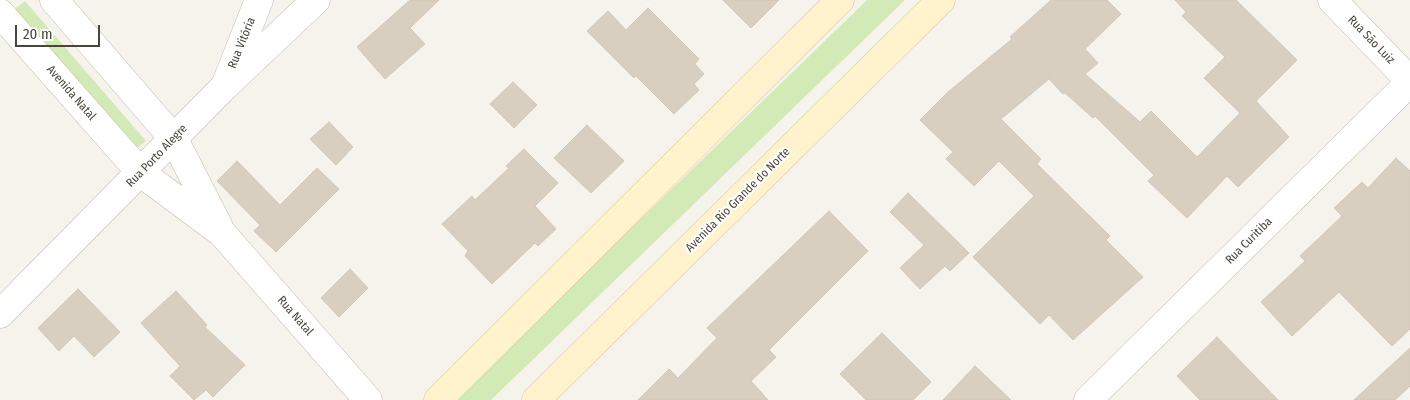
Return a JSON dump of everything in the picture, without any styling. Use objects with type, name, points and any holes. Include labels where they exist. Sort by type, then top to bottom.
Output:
[{"type":"main road","points":[[438,400],[840,0]]},
{"type":"main road","name":"Avenida Rio Grande do Norte","points":[[536,400],[941,0]]},
{"type":"street","points":[[54,0],[174,139]]},
{"type":"street","name":"Rua Vitória","points":[[225,86],[259,0]]},
{"type":"street","name":"Rua Porto Alegre","points":[[0,314],[225,86],[316,0]]},
{"type":"street","name":"Rua São Luiz","points":[[1332,0],[1410,82]]},
{"type":"street","name":"Avenida Natal","points":[[0,13],[141,173]]},
{"type":"street","name":"Rua Curitiba","points":[[1088,400],[1410,82]]},
{"type":"street","name":"Rua Natal","points":[[174,139],[222,233]]},
{"type":"street","name":"Rua Natal","points":[[141,173],[222,233],[368,400]]},
{"type":"green space","points":[[867,0],[905,0],[491,400],[454,400]]},
{"type":"green space","points":[[25,1],[146,141],[133,151],[10,13]]},
{"type":"building","points":[[410,0],[439,0],[410,28],[425,44],[385,79],[357,47]]},
{"type":"building","points":[[723,0],[779,0],[751,28]]},
{"type":"building","points":[[1051,0],[1107,0],[1121,14],[1085,49],[1098,63],[1085,74],[1140,122],[1151,111],[1197,157],[1240,113],[1204,78],[1225,57],[1182,16],[1186,12],[1175,0],[1236,0],[1297,60],[1256,101],[1289,137],[1238,187],[1227,176],[1187,218],[1148,181],[1154,175],[1095,116],[1093,118],[1065,93],[1063,94],[1049,79],[1001,119],[1041,159],[1037,164],[1110,236],[1106,240],[1143,277],[1073,340],[1049,315],[1040,324],[973,257],[1034,196],[999,161],[974,186],[946,159],[953,152],[920,120],[948,92],[1012,39],[1010,37]]},
{"type":"building","points":[[648,8],[699,59],[695,64],[704,74],[694,84],[699,90],[674,114],[636,76],[634,78],[587,31],[608,11],[626,30]]},
{"type":"building","points":[[513,82],[537,105],[514,128],[490,104]]},
{"type":"building","points":[[329,122],[353,147],[336,165],[310,139]]},
{"type":"building","points":[[587,125],[624,161],[591,193],[554,158]]},
{"type":"building","points":[[524,149],[558,183],[535,206],[556,229],[538,246],[535,243],[492,284],[465,256],[468,251],[442,224],[472,196],[475,200],[509,168],[506,166]]},
{"type":"building","points":[[1396,158],[1410,171],[1410,329],[1392,346],[1339,292],[1292,336],[1261,302],[1305,261],[1300,256],[1342,216],[1334,208],[1362,182],[1368,188]]},
{"type":"building","points":[[237,161],[280,205],[317,168],[339,189],[276,252],[254,231],[260,225],[217,181]]},
{"type":"building","points":[[908,193],[969,253],[950,271],[945,266],[920,289],[900,268],[924,245],[890,212]]},
{"type":"building","points":[[829,211],[868,251],[769,350],[776,357],[751,381],[768,400],[638,400],[669,369],[678,378],[717,338],[707,328]]},
{"type":"building","points":[[350,269],[368,288],[339,317],[321,298]]},
{"type":"building","points":[[78,289],[120,332],[94,357],[74,336],[59,351],[38,328]]},
{"type":"building","points":[[176,291],[207,325],[205,327],[245,365],[213,397],[206,390],[194,400],[170,376],[180,366],[141,323]]},
{"type":"building","points":[[882,333],[931,382],[913,400],[866,400],[840,374]]},
{"type":"building","points":[[1217,337],[1278,400],[1200,400],[1177,376]]},
{"type":"building","points":[[1410,348],[1410,386],[1395,400],[1354,400]]},
{"type":"building","points":[[975,366],[1011,400],[943,400]]}]
